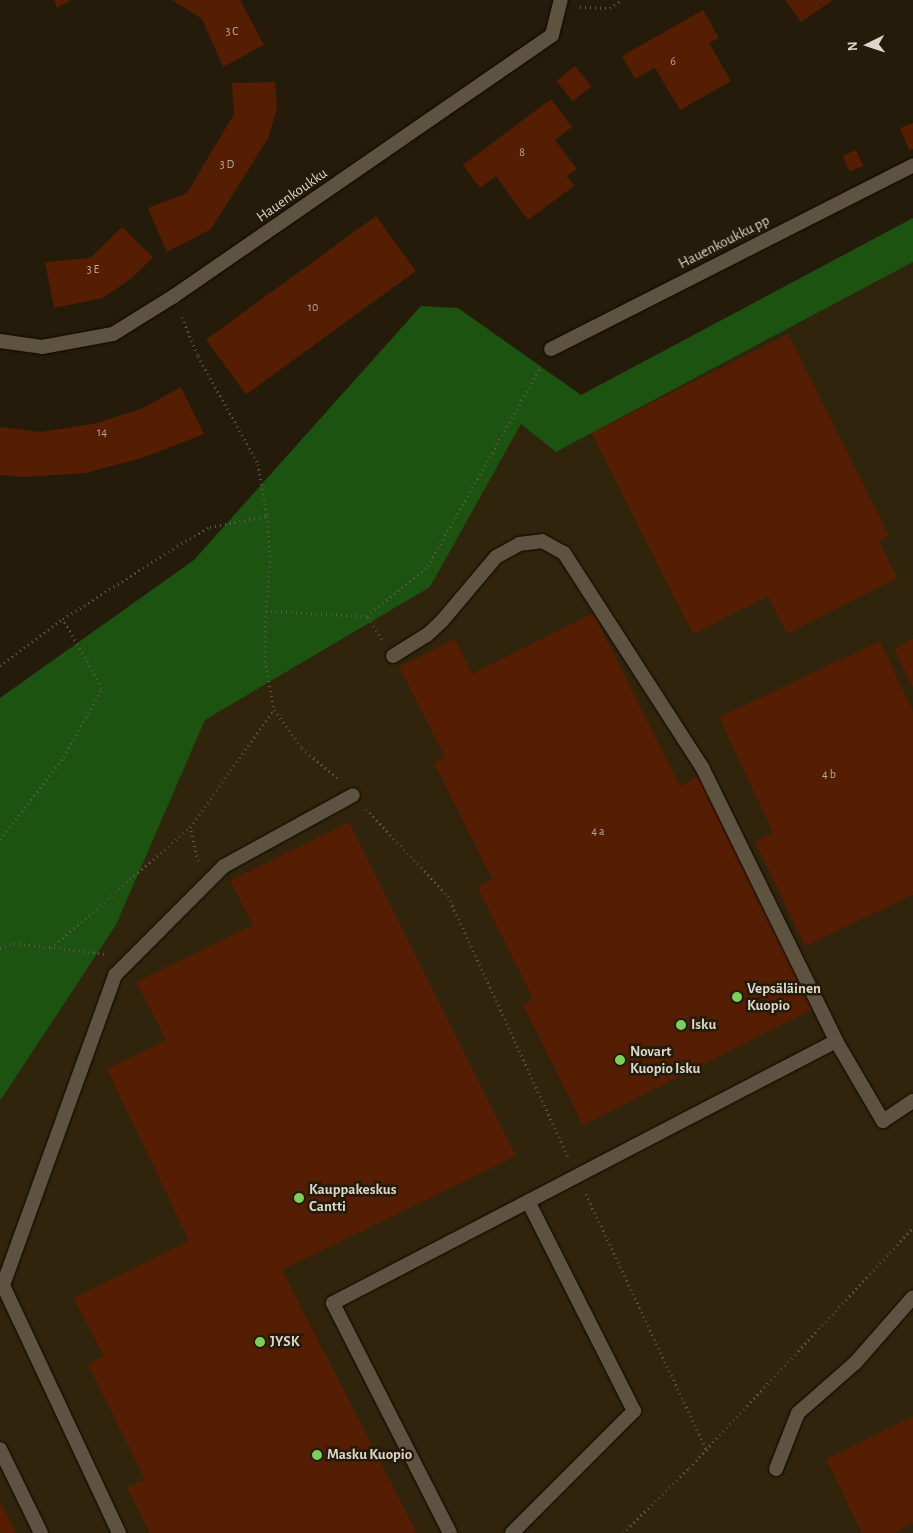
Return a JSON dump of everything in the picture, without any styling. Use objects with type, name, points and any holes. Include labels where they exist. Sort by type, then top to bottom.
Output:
[{"type":"street","name":"Hauenkoukku","points":[[0,340],[42,347],[113,334],[174,296],[552,35],[561,3]]},
{"type":"street","name":"Hauenkoukku pp","points":[[551,349],[913,165]]},
{"type":"street","points":[[393,656],[427,635],[442,621],[496,557],[519,544],[542,541],[564,553],[702,767],[836,1040],[882,1121],[913,1101]]},
{"type":"street","points":[[119,1533],[3,1285],[115,975],[224,866],[353,795]]},
{"type":"street","points":[[450,1533],[333,1303],[836,1040]]},
{"type":"street","points":[[512,1533],[634,1411],[528,1201]]},
{"type":"street","points":[[776,1469],[798,1413],[856,1362],[913,1296]]},
{"type":"street","points":[[0,1449],[41,1533]]},
{"type":"path","points":[[561,3],[610,8],[622,0]]},
{"type":"path","points":[[174,296],[198,356],[258,464],[267,516],[270,561],[265,661],[274,710],[302,748],[353,795],[448,896],[706,1449]]},
{"type":"path","points":[[266,611],[366,616],[428,566],[551,349]]},
{"type":"path","points":[[0,666],[63,619],[210,527],[267,516]]},
{"type":"path","points":[[366,616],[393,656]]},
{"type":"path","points":[[0,839],[64,758],[102,688],[63,619]]},
{"type":"path","points":[[51,948],[190,827],[274,710]]},
{"type":"path","points":[[190,827],[204,887]]},
{"type":"path","points":[[0,948],[14,944],[106,954],[112,947]]},
{"type":"path","points":[[623,1533],[706,1449],[913,1228]]},
{"type":"shaded area","points":[[913,262],[913,1533],[0,1533],[0,1101],[116,925],[205,720],[430,587],[521,424],[557,451]]},
{"type":"green space","points":[[913,218],[913,262],[556,452],[521,424],[430,587],[205,720],[116,925],[0,1101],[0,698],[194,560],[421,306],[458,308],[581,395]]},
{"type":"building","points":[[54,0],[71,0],[57,8]]},
{"type":"building","points":[[172,0],[240,0],[264,45],[223,67],[202,19]]},
{"type":"building","points":[[785,0],[833,0],[801,22]]},
{"type":"building","points":[[703,10],[719,38],[709,43],[731,81],[680,110],[655,68],[635,79],[622,56]]},
{"type":"building","points":[[575,66],[591,86],[573,101],[556,81]]},
{"type":"building","points":[[275,82],[277,108],[268,138],[211,229],[167,252],[148,208],[187,193],[234,114],[232,83]]},
{"type":"building","points":[[551,99],[572,127],[555,140],[577,169],[567,176],[574,186],[528,220],[496,176],[480,188],[463,165]]},
{"type":"building","points":[[913,123],[913,149],[909,150],[900,128]]},
{"type":"building","points":[[856,150],[863,165],[850,172],[842,156]]},
{"type":"building","points":[[376,216],[416,271],[246,394],[206,339]]},
{"type":"building","points":[[122,227],[153,257],[132,278],[103,298],[54,308],[45,262],[90,258]]},
{"type":"building","points":[[788,334],[889,536],[879,541],[897,578],[787,634],[768,596],[693,634],[592,433]]},
{"type":"building","points":[[181,387],[204,434],[142,458],[85,473],[24,477],[0,475],[0,427],[41,432],[97,423],[143,408]]},
{"type":"building","points":[[593,613],[680,786],[699,776],[815,1008],[583,1125],[523,1005],[533,999],[477,887],[492,879],[434,763],[445,757],[399,667],[455,639],[472,674]]},
{"type":"building","points":[[913,639],[913,688],[894,649]]},
{"type":"building","points":[[880,641],[913,712],[913,895],[805,946],[755,842],[773,833],[719,717]]},
{"type":"building","name":"Kauppakeskus Cantti","points":[[349,822],[516,1156],[282,1270],[417,1533],[150,1533],[127,1487],[145,1480],[88,1365],[104,1356],[73,1298],[189,1241],[107,1069],[166,1040],[136,982],[253,925],[230,881]]},
{"type":"building","points":[[913,1416],[913,1523],[893,1533],[862,1533],[826,1459]]},
{"type":"building","points":[[0,1501],[16,1533],[0,1533]]},
{"type":"place","name":"Vepsäläinen Kuopio","points":[[737,997]]},
{"type":"place","name":"Isku","points":[[681,1025]]},
{"type":"place","name":"Novart Kuopio Isku","points":[[620,1060]]},
{"type":"place","name":"Kauppakeskus Cantti","points":[[299,1198]]},
{"type":"place","name":"JYSK","points":[[260,1342]]},
{"type":"place","name":"Masku Kuopio","points":[[317,1455]]}]
